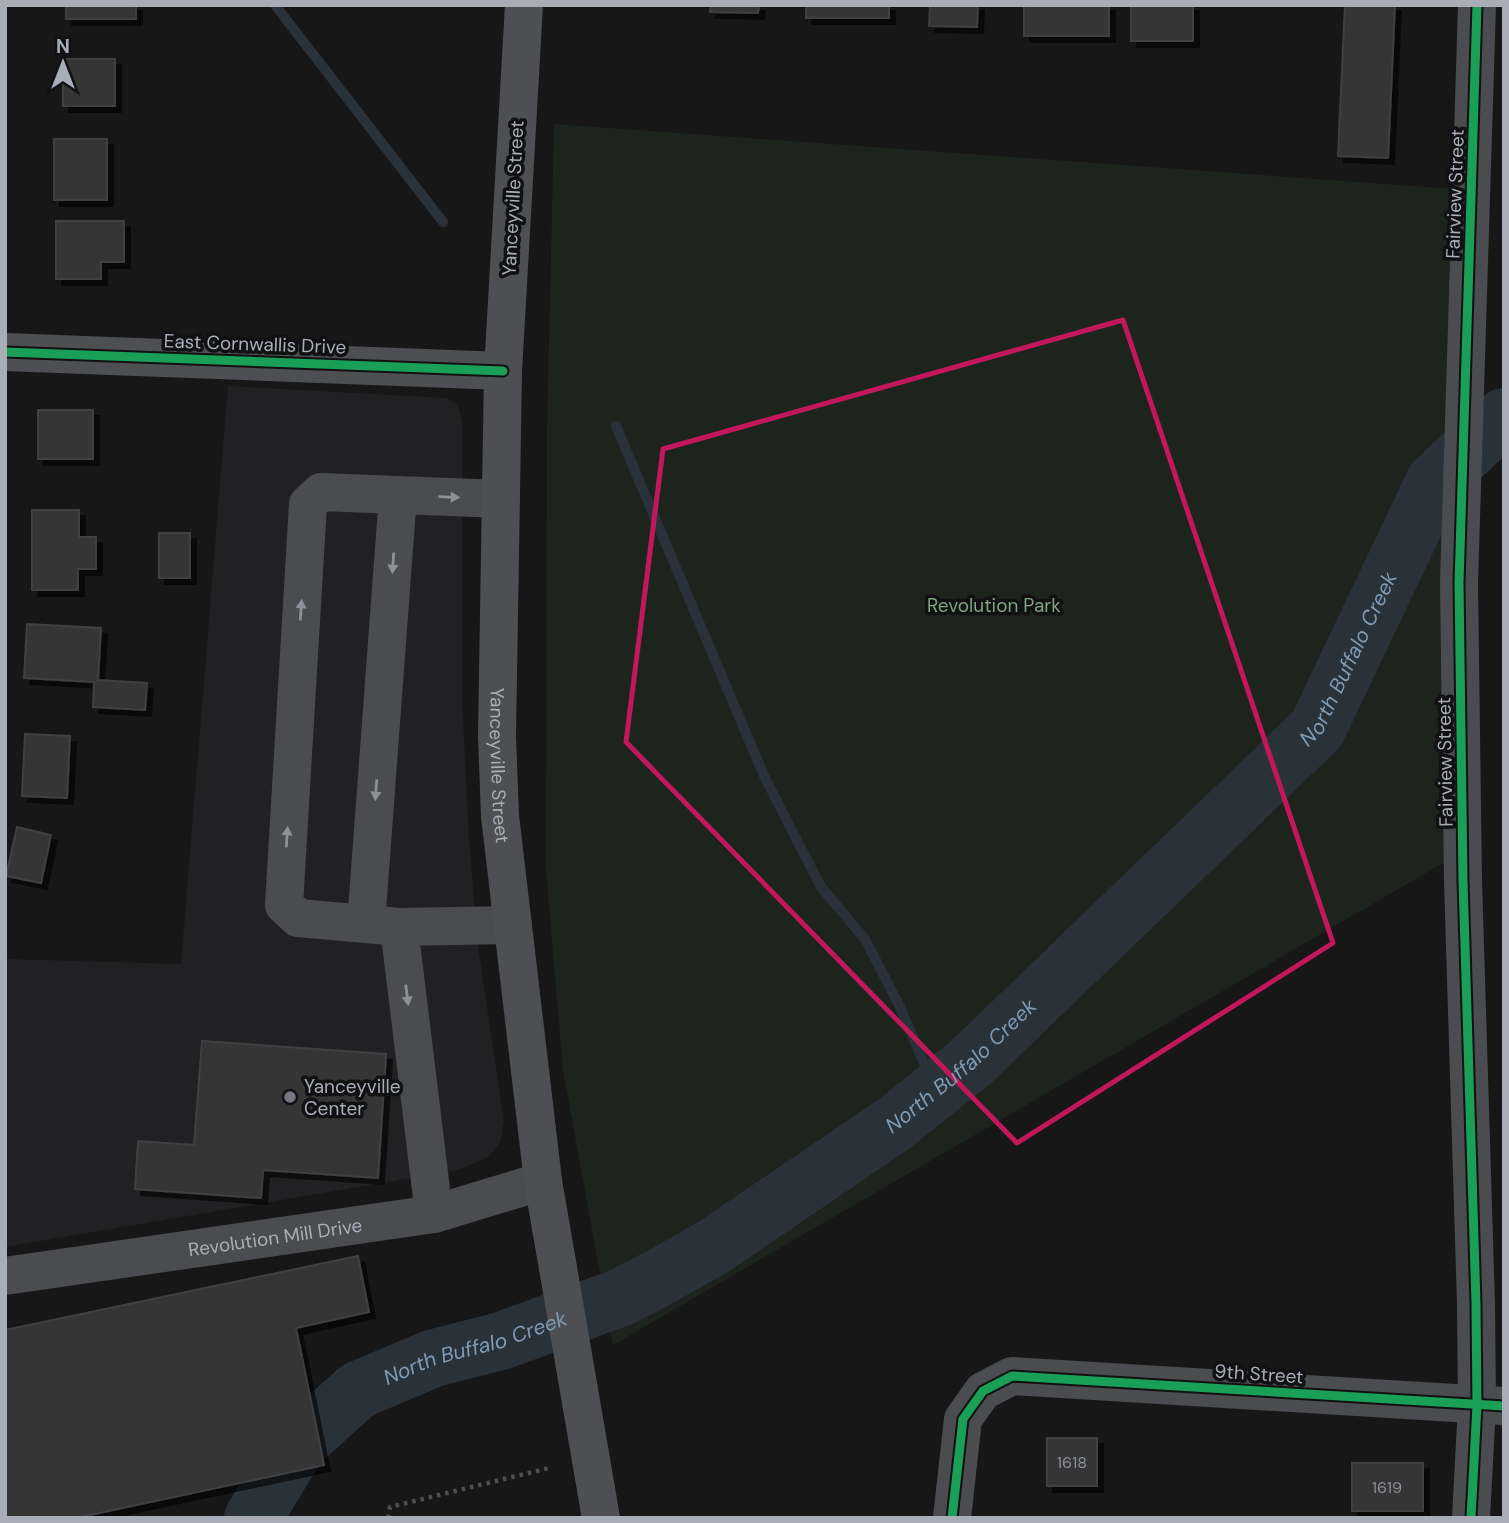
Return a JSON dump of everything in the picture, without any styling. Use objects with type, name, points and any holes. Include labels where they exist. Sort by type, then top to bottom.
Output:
[{"type":"main road","name":"Yanceyville Street","points":[[524,5],[503,370],[497,736],[500,816],[543,1181],[584,1406],[601,1518]]},
{"type":"main road","name":"East Cornwallis Drive","points":[[5,352],[503,370]]},
{"type":"street","name":"Fairview Street","points":[[1471,1518],[1490,1406],[1463,881],[1459,583],[1477,5]]},
{"type":"street","points":[[501,499],[321,492],[308,504],[284,905],[298,918],[382,926],[513,925]]},
{"type":"street","points":[[398,495],[382,926],[434,1214]]},
{"type":"street","name":"Revolution Mill Drive","points":[[5,1276],[434,1214],[543,1181]]},
{"type":"street","name":"9th Street","points":[[952,1518],[963,1419],[982,1391],[1012,1376],[1490,1406]]},
{"type":"path","points":[[388,1518],[390,1507],[550,1468]]},
{"type":"highlighted area","points":[[1123,320],[1333,943],[1017,1143],[626,742],[663,449]]},
{"type":"shaded area","points":[[228,386],[446,398],[458,405],[462,423],[462,698],[469,840],[478,946],[504,1122],[500,1143],[488,1157],[458,1170],[5,1247],[5,959],[181,964]]},
{"type":"green space","name":"Revolution Park","points":[[554,124],[1455,189],[1445,862],[613,1345],[563,1070],[546,868],[547,429]]},
{"type":"building","points":[[66,5],[136,5],[136,19],[66,19]]},
{"type":"building","points":[[711,5],[759,5],[758,13],[710,12]]},
{"type":"building","points":[[806,5],[889,5],[889,18],[806,18]]},
{"type":"building","points":[[930,5],[978,5],[977,27],[929,26]]},
{"type":"building","points":[[1024,5],[1109,5],[1109,36],[1024,36]]},
{"type":"building","points":[[1131,5],[1193,5],[1193,41],[1131,41]]},
{"type":"building","points":[[1345,5],[1395,5],[1388,158],[1338,156]]},
{"type":"building","points":[[63,59],[115,59],[115,106],[63,106]]},
{"type":"building","points":[[54,139],[107,139],[107,200],[54,200]]},
{"type":"building","points":[[56,221],[124,221],[124,262],[101,262],[101,279],[56,279]]},
{"type":"building","points":[[38,410],[93,410],[93,459],[38,459]]},
{"type":"building","points":[[32,510],[79,510],[79,537],[96,537],[96,569],[78,569],[78,590],[32,590]]},
{"type":"building","points":[[159,533],[190,533],[190,578],[159,578]]},
{"type":"building","points":[[27,624],[101,628],[98,680],[147,683],[145,710],[93,707],[94,682],[24,678]]},
{"type":"building","points":[[25,734],[70,736],[67,798],[22,796]]},
{"type":"building","points":[[17,827],[51,835],[41,883],[6,876]]},
{"type":"building","name":"Yanceyville Center","points":[[202,1041],[386,1054],[378,1178],[263,1170],[261,1198],[135,1189],[138,1141],[194,1145]]},
{"type":"building","points":[[358,1256],[369,1312],[296,1328],[324,1465],[76,1518],[5,1518],[5,1330]]},
{"type":"building","points":[[1047,1438],[1097,1438],[1097,1486],[1047,1486]]},
{"type":"building","points":[[1352,1463],[1423,1463],[1423,1511],[1352,1511]]},
{"type":"waterway","points":[[275,5],[443,222]]},
{"type":"waterway","name":"North Buffalo Creek","points":[[253,1518],[298,1444],[358,1390],[434,1358],[501,1341],[622,1297],[662,1276],[713,1247],[894,1124],[970,1063],[1317,729],[1435,481],[1504,417]]},
{"type":"waterway","points":[[616,426],[765,778],[821,887],[865,939],[900,1007],[935,1089]]},
{"type":"cycle path","points":[[1471,1518],[1477,1405],[1476,1304],[1463,881],[1459,583],[1477,5]]},
{"type":"cycle path","points":[[5,352],[503,371]]},
{"type":"cycle path","points":[[952,1518],[963,1419],[983,1391],[1012,1376],[1504,1406]]},
{"type":"place","name":"Yanceyville Center","points":[[290,1097]]}]
